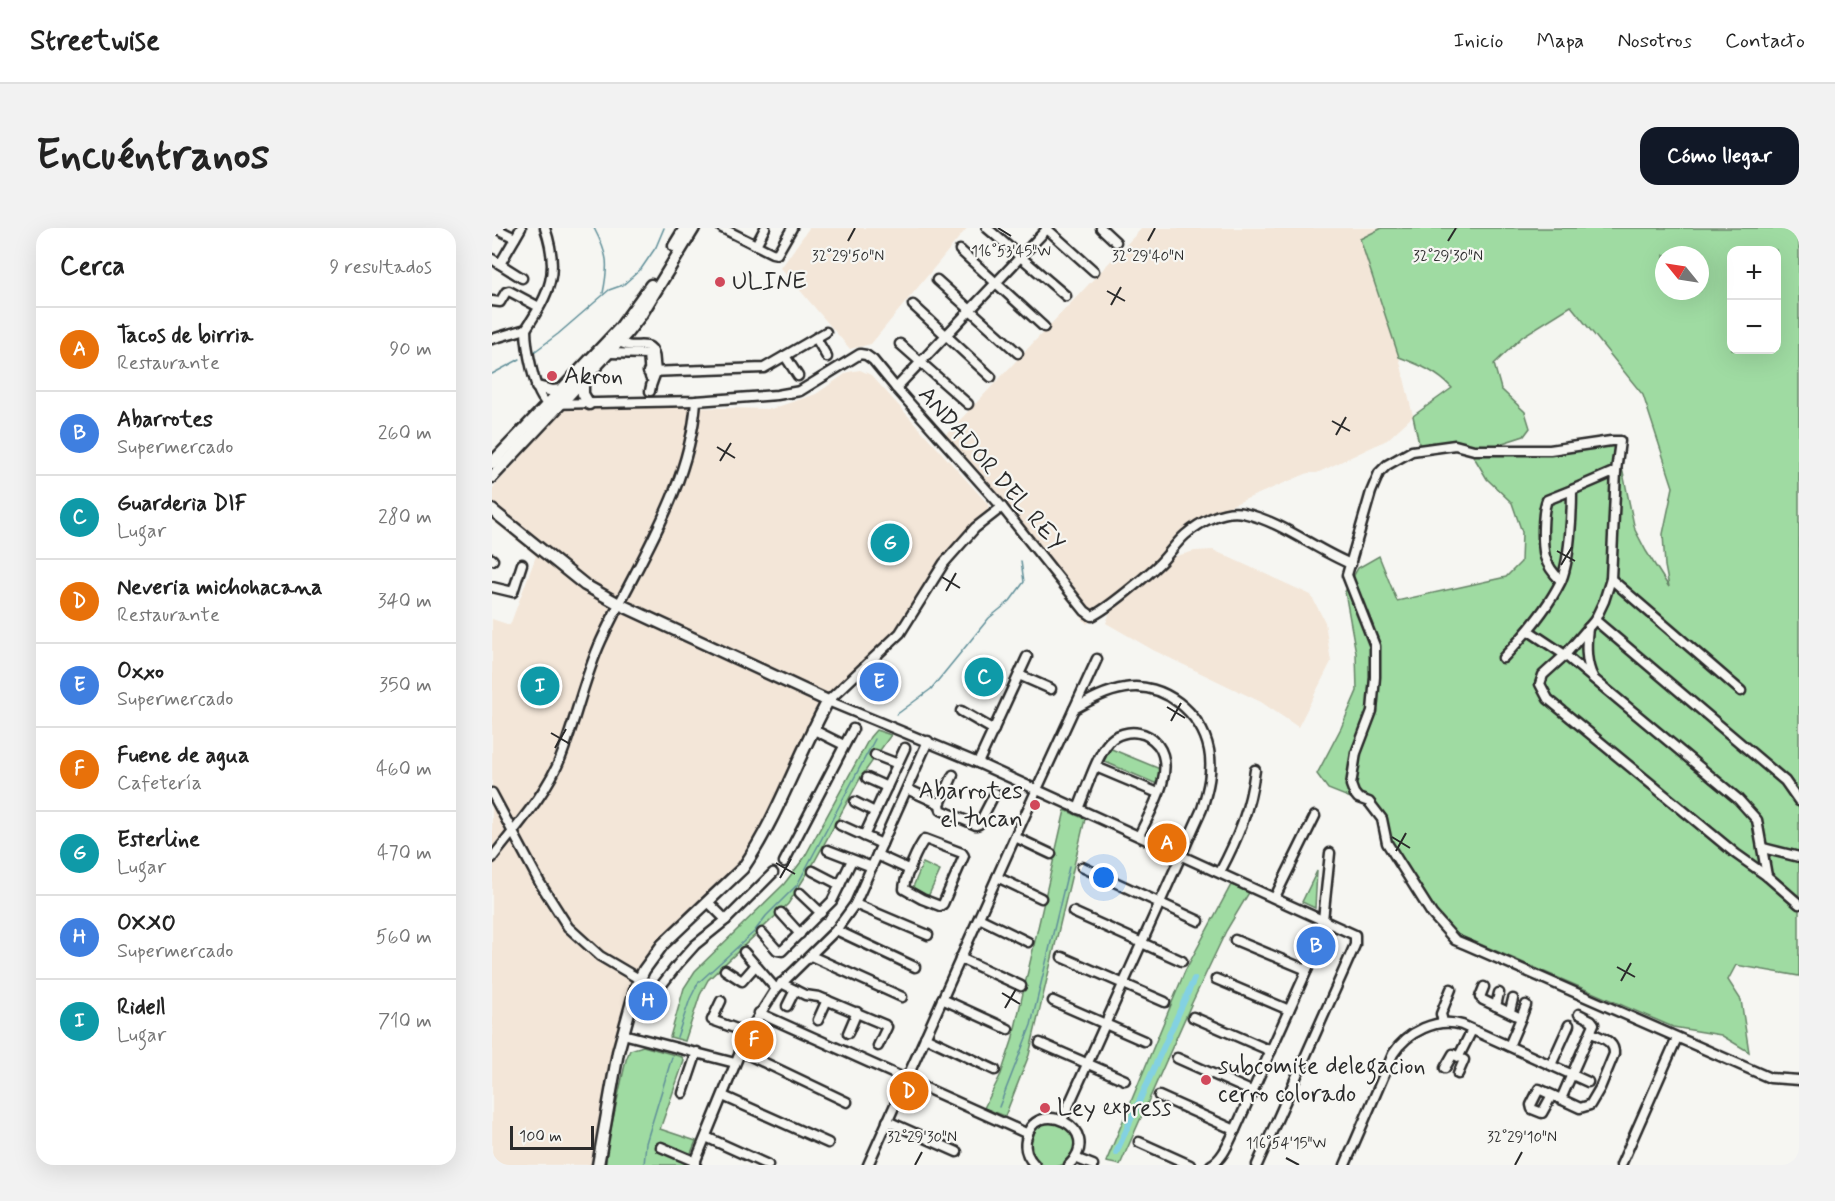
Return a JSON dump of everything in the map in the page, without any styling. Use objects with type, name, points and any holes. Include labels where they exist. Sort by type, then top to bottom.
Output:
[{"type":"main road","points":[[492,463],[620,328],[685,228]]},
{"type":"main road","points":[[492,477],[609,353],[641,315],[694,228]]},
{"type":"main road","points":[[584,380],[583,394],[589,404]]},
{"type":"main road","points":[[537,387],[553,391],[561,390]]},
{"type":"main road","points":[[492,510],[585,585],[619,604],[828,701],[812,729],[757,847],[743,868],[663,945],[639,979],[623,1034],[598,1165]]},
{"type":"street","points":[[521,228],[496,261],[522,278]]},
{"type":"street","points":[[492,858],[546,786],[561,759],[600,644],[655,537],[674,494],[694,426],[696,401],[548,404],[541,400],[526,341],[526,329],[547,294],[551,281],[553,257],[545,228]]},
{"type":"street","points":[[723,228],[777,254],[792,228]]},
{"type":"street","points":[[756,245],[765,228]]},
{"type":"street","points":[[987,228],[1066,296]]},
{"type":"street","points":[[896,388],[1047,228],[1094,271]]},
{"type":"street","points":[[1101,228],[1116,242]]},
{"type":"street","points":[[497,229],[515,238]]},
{"type":"street","points":[[960,250],[1044,327]]},
{"type":"street","points":[[937,280],[1018,352]]},
{"type":"street","points":[[492,301],[500,302],[509,291],[539,307]]},
{"type":"street","points":[[913,305],[991,377]]},
{"type":"street","points":[[492,339],[526,329]]},
{"type":"street","points":[[652,375],[764,368],[826,332]]},
{"type":"street","points":[[816,338],[827,357]]},
{"type":"street","points":[[619,341],[625,345],[646,345],[652,348],[650,391]]},
{"type":"street","points":[[900,344],[968,404]]},
{"type":"street","points":[[609,353],[651,353]]},
{"type":"street","name":"ANDADOR DEL REY","points":[[696,401],[800,391],[860,354],[866,355],[873,360],[1002,507],[1089,616],[1094,616],[1160,563],[1185,535],[1228,511],[1244,513],[1284,527],[1327,554],[1351,564]]},
{"type":"street","points":[[785,356],[798,376]]},
{"type":"street","points":[[1799,904],[1548,699],[1540,684],[1543,675],[1565,655],[1592,623],[1604,601],[1611,579],[1616,471],[1620,441],[1550,450],[1474,450],[1455,445],[1412,451],[1386,465],[1378,473],[1371,492],[1347,575],[1375,646],[1372,711],[1356,753],[1351,785],[1358,798],[1369,801],[1382,819],[1387,843],[1432,914],[1455,940],[1770,1078],[1799,1080]]},
{"type":"street","points":[[1561,582],[1551,571],[1545,556],[1543,508],[1547,500],[1616,471]]},
{"type":"street","points":[[1503,658],[1529,631],[1561,582],[1569,544],[1572,490]]},
{"type":"street","points":[[1002,507],[975,528],[944,563],[900,633],[828,701],[978,763],[1352,932],[1357,938],[1355,945],[1257,1165]]},
{"type":"street","points":[[492,587],[513,592],[522,564]]},
{"type":"street","points":[[1611,579],[1741,691]]},
{"type":"street","points":[[1592,623],[1586,646],[1589,668],[1594,680]]},
{"type":"street","points":[[1592,623],[1785,781],[1799,801]]},
{"type":"street","points":[[1529,631],[1565,655],[1738,799],[1757,820],[1767,876]]},
{"type":"street","points":[[978,763],[1027,657]]},
{"type":"street","points":[[871,1164],[887,1121],[1097,659]]},
{"type":"street","points":[[1019,675],[1051,689]]},
{"type":"street","points":[[1062,1120],[1202,808],[1210,774],[1209,750],[1201,726],[1174,699],[1156,690],[1126,687],[1105,693],[1074,709]]},
{"type":"street","points":[[961,711],[994,730]]},
{"type":"street","points":[[812,729],[844,745]]},
{"type":"street","points":[[783,862],[853,729]]},
{"type":"street","points":[[1078,808],[1102,751],[1111,739],[1125,733],[1140,733],[1153,739],[1162,751],[1165,765],[1158,793],[1139,836]]},
{"type":"street","points":[[661,1147],[695,1164],[740,1051],[759,1013],[778,986],[812,956],[836,930],[855,904],[928,741]]},
{"type":"street","points":[[864,836],[905,748]]},
{"type":"street","points":[[875,755],[898,764]]},
{"type":"street","points":[[1096,767],[1158,793]]},
{"type":"street","points":[[1220,872],[1245,821],[1252,795],[1255,770]]},
{"type":"street","points":[[940,804],[953,775]]},
{"type":"street","points":[[867,778],[887,787]]},
{"type":"street","points":[[907,789],[940,804],[943,811],[978,825],[995,793]]},
{"type":"street","points":[[492,793],[540,883],[568,927],[600,956],[639,979]]},
{"type":"street","points":[[855,802],[875,812]]},
{"type":"street","points":[[1275,897],[1315,816]]},
{"type":"street","points":[[840,825],[882,844]]},
{"type":"street","points":[[1015,837],[1051,854]]},
{"type":"street","points":[[925,839],[964,855],[943,904],[940,906],[905,892],[903,886],[910,870],[925,839]]},
{"type":"street","points":[[1763,848],[1799,857]]},
{"type":"street","points":[[828,850],[872,867]]},
{"type":"street","points":[[1214,1164],[1235,1130],[1321,939],[1330,853]]},
{"type":"street","points":[[877,855],[910,870]]},
{"type":"street","points":[[762,933],[777,950],[782,951],[832,900],[852,860]]},
{"type":"street","points":[[1082,867],[1199,921]]},
{"type":"street","points":[[813,872],[840,885]]},
{"type":"street","points":[[657,991],[695,945],[726,921],[774,873]]},
{"type":"street","points":[[997,877],[1041,898]]},
{"type":"street","points":[[800,893],[821,913]]},
{"type":"street","points":[[708,902],[726,921]]},
{"type":"street","points":[[855,904],[928,935]]},
{"type":"street","points":[[1073,912],[1182,961]]},
{"type":"street","points":[[781,913],[800,934]]},
{"type":"street","points":[[979,918],[1028,942]]},
{"type":"street","points":[[836,930],[915,967]]},
{"type":"street","points":[[1235,940],[1307,970]]},
{"type":"street","points":[[744,952],[778,986],[805,995],[814,995],[887,1027],[878,1046]]},
{"type":"street","points":[[812,956],[902,997]]},
{"type":"street","points":[[1062,957],[1165,1002]]},
{"type":"street","points":[[960,958],[1021,986]]},
{"type":"street","points":[[725,970],[742,981],[756,965]]},
{"type":"street","points":[[1216,979],[1289,1010]]},
{"type":"street","points":[[1484,987],[1480,997],[1483,1000],[1521,1018]]},
{"type":"street","points":[[1443,1022],[1441,1014],[1451,989]]},
{"type":"street","points":[[787,1006],[795,990]]},
{"type":"street","points":[[1496,1006],[1499,993]]},
{"type":"street","points":[[942,999],[1008,1029]]},
{"type":"street","points":[[1510,1011],[1513,999]]},
{"type":"street","points":[[818,1020],[827,1000]]},
{"type":"street","points":[[721,1001],[712,1020],[748,1033]]},
{"type":"street","points":[[1053,1001],[1144,1041]]},
{"type":"street","points":[[1509,1046],[1526,1005]]},
{"type":"street","points":[[848,1033],[857,1012]]},
{"type":"street","points":[[759,1013],[1028,1134]]},
{"type":"street","points":[[1579,1014],[1594,1024],[1592,1033],[1572,1074],[1556,1097],[1580,1108],[1590,1105],[1600,1088],[1614,1054],[1611,1044],[1592,1033]]},
{"type":"street","points":[[1193,1017],[1271,1051]]},
{"type":"street","points":[[1345,1165],[1401,1042],[1412,1034],[1443,1022],[1452,1022],[1472,1029],[1588,1082]]},
{"type":"street","points":[[1551,1065],[1569,1025]]},
{"type":"street","points":[[1459,1056],[1472,1029]]},
{"type":"street","points":[[623,1034],[735,1063]]},
{"type":"street","points":[[925,1038],[995,1070]]},
{"type":"street","points":[[1621,1165],[1677,1038]]},
{"type":"street","points":[[1040,1043],[1125,1080]]},
{"type":"street","points":[[740,1051],[847,1102]]},
{"type":"street","points":[[683,1093],[697,1052]]},
{"type":"street","points":[[1445,1068],[1453,1054],[1459,1056],[1464,1063],[1458,1074]]},
{"type":"street","points":[[1177,1058],[1253,1092]]},
{"type":"street","points":[[1160,1095],[1235,1130]]},
{"type":"street","points":[[723,1096],[828,1143]]},
{"type":"street","points":[[1035,1165],[1026,1148],[1028,1134],[1031,1128],[1042,1120],[1055,1118],[1074,1129],[1077,1136],[1076,1158],[1069,1165]]},
{"type":"street","points":[[887,1121],[957,1152]]},
{"type":"street","points":[[706,1137],[768,1165]]},
{"type":"street","points":[[1139,1142],[1190,1165]]},
{"type":"street","points":[[1076,1158],[1093,1165]]},
{"type":"shaded area","points":[[809,228],[967,228],[871,344],[850,349],[781,268]]},
{"type":"shaded area","points":[[1142,228],[1382,228],[1361,239],[1399,357],[1413,416],[1387,440],[1317,473],[1308,473],[1225,508],[1188,533],[1087,624],[941,440]]},
{"type":"shaded area","points":[[860,370],[871,375],[988,504],[990,517],[956,551],[921,608],[828,700],[743,867],[708,901],[640,978],[597,1165],[492,1165],[492,619],[510,625],[536,556],[492,520],[492,489],[564,409],[678,407],[771,409],[816,394],[848,372]]},
{"type":"shaded area","points":[[1213,550],[1311,595],[1325,622],[1331,662],[1298,727],[1261,702],[1153,650],[1106,623],[1115,600],[1136,582],[1176,556],[1195,551]]},
{"type":"green space","points":[[1382,228],[1799,228],[1799,976],[1736,965],[1728,980],[1741,1000],[1749,1052],[1721,1035],[1673,1027],[1445,929],[1388,841],[1371,806],[1328,789],[1317,774],[1357,691],[1356,653],[1345,592],[1358,568],[1379,556],[1397,601],[1506,577],[1521,562],[1522,532],[1512,503],[1487,479],[1471,452],[1420,448],[1413,416],[1452,388],[1428,370],[1399,357],[1360,239]],"holes":[[[1571,306],[1643,395],[1673,487],[1663,534],[1669,587],[1635,530],[1617,444],[1484,449],[1524,436],[1530,428],[1525,412],[1501,389],[1494,364],[1523,336]]]},
{"type":"green space","points":[[876,730],[891,735],[861,777],[812,866],[788,904],[708,980],[700,995],[685,1041],[670,1037],[684,988],[695,971],[784,884],[804,858]]},
{"type":"green space","points":[[1109,748],[1160,769],[1157,784],[1103,761]]},
{"type":"green space","points":[[1065,810],[1085,819],[1029,1055],[1005,1116],[984,1108],[1001,1074],[1012,1041]]},
{"type":"green space","points":[[923,863],[940,871],[926,901],[910,894]]},
{"type":"green space","points":[[1317,871],[1315,908],[1302,902]]},
{"type":"green space","points":[[1231,885],[1250,891],[1226,931],[1120,1165],[1106,1162],[1185,971]]},
{"type":"green space","points":[[643,1046],[682,1057],[684,1061],[660,1129],[696,1141],[686,1165],[606,1165],[607,1146],[626,1060],[630,1050]]},
{"type":"green space","points":[[1052,1121],[1068,1128],[1075,1144],[1068,1160],[1052,1167],[1036,1160],[1029,1144],[1036,1128]]},
{"type":"waterway","points":[[594,228],[606,259],[603,293]]},
{"type":"waterway","points":[[534,352],[609,290],[623,285],[641,269],[656,247],[664,228]]},
{"type":"waterway","points":[[492,374],[520,359]]},
{"type":"waterway","points":[[896,715],[931,689],[989,618],[1010,601],[1024,582],[1021,561]]},
{"type":"waterway","points":[[677,1037],[698,983],[754,932],[766,916],[797,885],[875,739]]},
{"type":"waterway","points":[[999,1107],[1031,1025],[1069,867]]},
{"type":"waterway","points":[[1116,1153],[1194,979]]},
{"type":"waterway","points":[[644,1165],[646,1143],[672,1057]]},
{"type":"place","name":"ULINE","points":[[720,282]]},
{"type":"place","name":"Akron","points":[[552,376]]},
{"type":"place","name":"Esterline","points":[[890,543]]},
{"type":"place","name":"Guarderia DIF","points":[[984,677]]},
{"type":"place","name":"Oxxo","points":[[879,682]]},
{"type":"place","name":"Ridell","points":[[540,686]]},
{"type":"place","name":"Abarrotes el tucan","points":[[1035,805]]},
{"type":"place","name":"Tacos de birria","points":[[1167,843]]},
{"type":"place","name":"Abarrotes","points":[[1316,946]]},
{"type":"place","name":"OXXO","points":[[648,1001]]},
{"type":"place","name":"Fuene de agua","points":[[754,1040]]},
{"type":"place","name":"subcomite delegacion cerro colorado","points":[[1206,1080]]},
{"type":"place","name":"Neveria michohacana","points":[[909,1091]]},
{"type":"place","name":"Ley express","points":[[1045,1108]]}]
